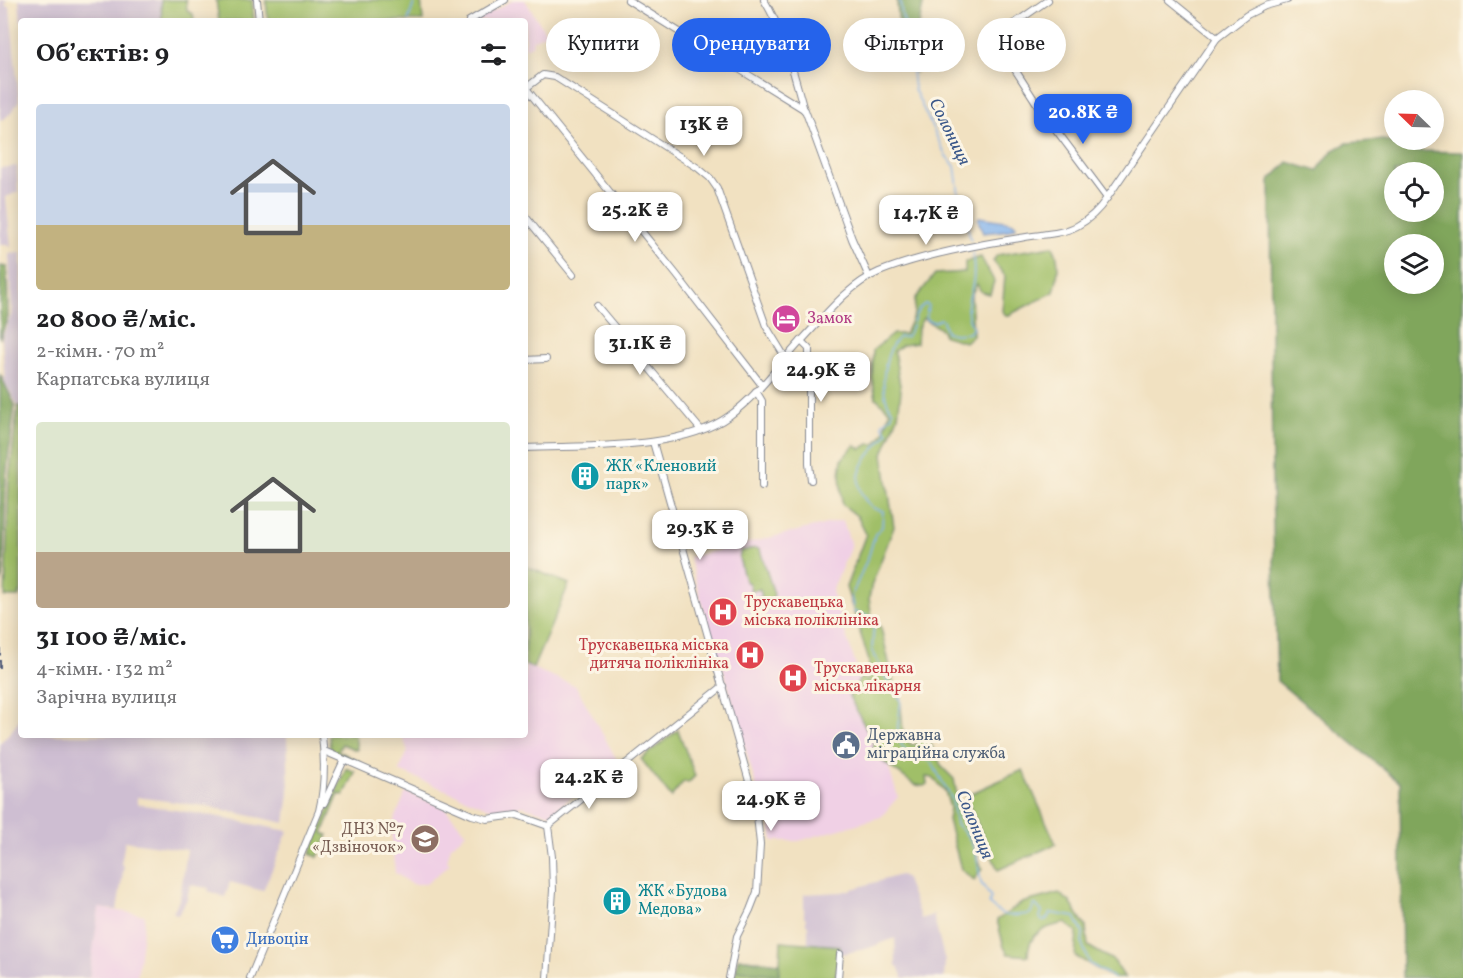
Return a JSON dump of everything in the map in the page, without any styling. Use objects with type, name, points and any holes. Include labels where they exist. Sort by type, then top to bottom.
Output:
[{"type":"street","points":[[257,0],[259,18]]},
{"type":"street","points":[[474,18],[505,0]]},
{"type":"street","points":[[628,0],[805,110]]},
{"type":"street","points":[[764,0],[784,38],[805,110],[852,239],[869,277]]},
{"type":"street","points":[[1048,0],[999,34],[996,40],[1039,107],[1107,198]]},
{"type":"street","points":[[1170,0],[1217,38]]},
{"type":"street","points":[[528,448],[653,442],[701,430],[728,417],[756,391],[785,357],[852,289],[869,277],[907,263],[960,250],[1070,229],[1090,218],[1107,198],[1217,38],[1247,15],[1264,6],[1287,0]]},
{"type":"street","points":[[528,86],[543,75],[555,76],[677,154],[710,178],[717,188],[766,326],[785,357]]},
{"type":"street","points":[[528,89],[761,384]]},
{"type":"street","points":[[528,220],[573,275]]},
{"type":"street","points":[[597,306],[701,430]]},
{"type":"street","points":[[801,341],[809,349],[811,480]]},
{"type":"street","points":[[528,360],[546,359]]},
{"type":"street","points":[[756,391],[762,401],[762,486]]},
{"type":"street","points":[[653,442],[756,806],[759,844],[757,892],[737,936],[729,978]]},
{"type":"street","points":[[548,826],[723,686]]},
{"type":"street","points":[[319,811],[324,784],[322,738]]},
{"type":"street","points":[[324,751],[478,817],[494,819],[517,815],[548,826]]},
{"type":"street","points":[[250,978],[319,811],[344,760]]},
{"type":"street","points":[[547,978],[553,890],[548,826]]},
{"type":"street","points":[[838,978],[840,954]]},
{"type":"shaded area","points":[[0,0],[7,0],[5,5],[10,7],[18,102],[13,111],[0,120]]},
{"type":"shaded area","points":[[19,0],[161,0],[162,18],[20,18]]},
{"type":"shaded area","points":[[513,0],[525,0],[546,33],[532,41],[533,44],[528,47],[528,18],[481,18]]},
{"type":"shaded area","points":[[17,166],[18,192],[6,197],[11,246],[0,244],[0,168]]},
{"type":"shaded area","points":[[18,253],[18,406],[5,382],[2,338],[12,313],[9,254]]},
{"type":"shaded area","name":"Трускавецька міська лікарня","points":[[843,520],[851,546],[832,591],[898,797],[881,817],[799,841],[773,841],[769,815],[760,799],[739,727],[740,723],[719,653],[716,653],[689,557]]},
{"type":"shaded area","points":[[528,666],[576,686],[618,762],[550,814],[522,806],[492,809],[399,771],[408,751],[403,738],[528,738]]},
{"type":"shaded area","points":[[18,721],[18,738],[287,738],[289,793],[285,823],[205,806],[137,797],[137,804],[288,831],[263,891],[230,882],[225,897],[208,891],[209,888],[190,885],[187,899],[178,915],[173,912],[180,898],[187,850],[125,841],[121,864],[124,866],[117,910],[99,908],[89,978],[0,978],[0,743]]},
{"type":"shaded area","name":"ДНЗ №7 «Дзвіночок»","points":[[406,792],[445,808],[466,833],[451,846],[447,861],[450,864],[426,884],[411,884],[395,873],[391,828]]},
{"type":"shaded area","points":[[900,875],[905,877],[921,919],[933,915],[945,961],[944,978],[903,978],[896,966],[895,938],[869,948],[842,954],[838,954],[839,946],[808,943],[808,925],[804,917],[804,894],[842,892]]},
{"type":"shaded area","points":[[99,908],[145,915],[137,978],[89,978]]},
{"type":"green space","points":[[161,0],[186,0],[187,11],[193,14],[194,18],[162,18]]},
{"type":"green space","points":[[216,0],[252,0],[254,18],[219,18]]},
{"type":"green space","points":[[266,0],[421,0],[423,18],[268,18]]},
{"type":"green space","points":[[897,0],[924,0],[920,18],[898,17]]},
{"type":"green space","points":[[1384,140],[1384,150],[1463,152],[1463,978],[1402,978],[1400,783],[1277,681],[1272,485],[1270,180],[1288,162],[1317,171],[1332,151],[1347,143]]},
{"type":"green space","points":[[1052,246],[1058,262],[1054,292],[1007,316],[1002,311],[1005,276],[993,261],[997,255]]},
{"type":"green space","points":[[981,257],[994,281],[990,294],[981,292],[977,284],[971,295],[973,335],[965,342],[944,336],[942,330],[923,318],[918,328],[917,343],[903,345],[894,351],[901,391],[898,416],[883,454],[894,527],[872,584],[869,598],[872,619],[881,628],[896,693],[900,696],[903,731],[910,744],[916,745],[923,734],[926,734],[942,767],[954,779],[958,802],[982,869],[974,880],[961,869],[948,820],[950,808],[945,791],[933,778],[926,777],[927,784],[924,786],[915,785],[874,755],[873,742],[849,696],[861,677],[868,682],[869,661],[846,587],[866,534],[857,516],[842,504],[840,474],[842,459],[855,445],[861,449],[869,444],[876,444],[884,433],[890,411],[876,398],[872,378],[873,350],[893,334],[905,334],[914,314],[915,299],[935,274],[965,272],[965,262]]},
{"type":"green space","points":[[0,266],[7,267],[8,317],[0,339]]},
{"type":"green space","points":[[0,374],[15,405],[6,477],[3,578],[0,583]]},
{"type":"green space","points":[[18,406],[18,597],[5,597],[9,481]]},
{"type":"green space","points":[[756,548],[760,550],[774,594],[771,603],[765,605],[753,602],[753,599],[762,597],[760,589],[751,591],[749,583],[745,581],[739,558],[741,551]]},
{"type":"green space","points":[[528,567],[569,584],[533,668],[528,666]]},
{"type":"green space","points":[[678,730],[695,776],[688,783],[684,781],[671,797],[641,759]]},
{"type":"green space","points":[[329,738],[355,738],[357,750],[342,744],[338,751],[360,762],[330,750]]},
{"type":"green space","points":[[346,768],[355,772],[344,796],[339,794],[323,833],[328,835],[318,857],[310,854]]},
{"type":"green space","points":[[1023,770],[1056,844],[998,870],[965,796]]},
{"type":"green space","points":[[1059,893],[1070,902],[1086,927],[1088,946],[1114,961],[1125,978],[1113,978],[1075,956],[1077,932],[1065,923],[1039,932],[1031,941],[1028,956],[1008,954],[997,920],[1022,903]]},
{"type":"green space","points":[[781,941],[840,946],[836,975],[833,978],[735,978],[738,958],[780,963]]},
{"type":"green space","points":[[738,958],[780,964],[779,975],[736,970]]},
{"type":"water","points":[[979,217],[1011,222],[1016,227],[983,233]]},
{"type":"waterway","points":[[409,18],[415,0]]},
{"type":"waterway","name":"Солониця","points":[[900,0],[902,16],[912,43],[910,52],[914,89],[946,156],[955,166],[959,195],[971,240]]},
{"type":"waterway","name":"Солониця","points":[[973,253],[974,279],[967,310],[973,328],[969,333],[946,332],[941,319],[933,322],[926,319],[928,305],[925,304],[918,311],[906,337],[899,337],[894,342],[888,357],[885,366],[884,391],[893,411],[891,417],[883,423],[888,433],[864,463],[859,480],[860,489],[866,501],[872,507],[883,511],[882,527],[875,534],[869,555],[851,597],[854,612],[869,616],[874,624],[872,649],[882,672],[901,700],[898,734],[902,746],[907,753],[932,763],[952,799],[956,824],[968,836],[976,852],[981,883],[991,897],[989,904],[999,912],[1012,916],[1030,914],[1036,905],[1042,912],[1040,917],[1042,921],[1045,921],[1051,913],[1075,917],[1083,933],[1082,944],[1090,964],[1114,978]]},
{"type":"railway","points":[[0,633],[0,669]]},
{"type":"place","name":"Замок","points":[[786,319]]},
{"type":"place","name":"ЖК «Кленовий парк»","points":[[585,476]]},
{"type":"place","name":"Трускавецька міська поліклініка","points":[[723,612]]},
{"type":"place","name":"Трускавецька міська дитяча поліклініка","points":[[750,655]]},
{"type":"place","name":"Трускавецька міська лікарня","points":[[793,678]]},
{"type":"place","name":"Державна міграційна служба","points":[[846,745]]},
{"type":"place","name":"ДНЗ №7 «Дзвіночок»","points":[[425,839]]},
{"type":"place","name":"ЖК «Будова Медова»","points":[[617,901]]},
{"type":"place","name":"Дивоцін","points":[[225,940]]}]
